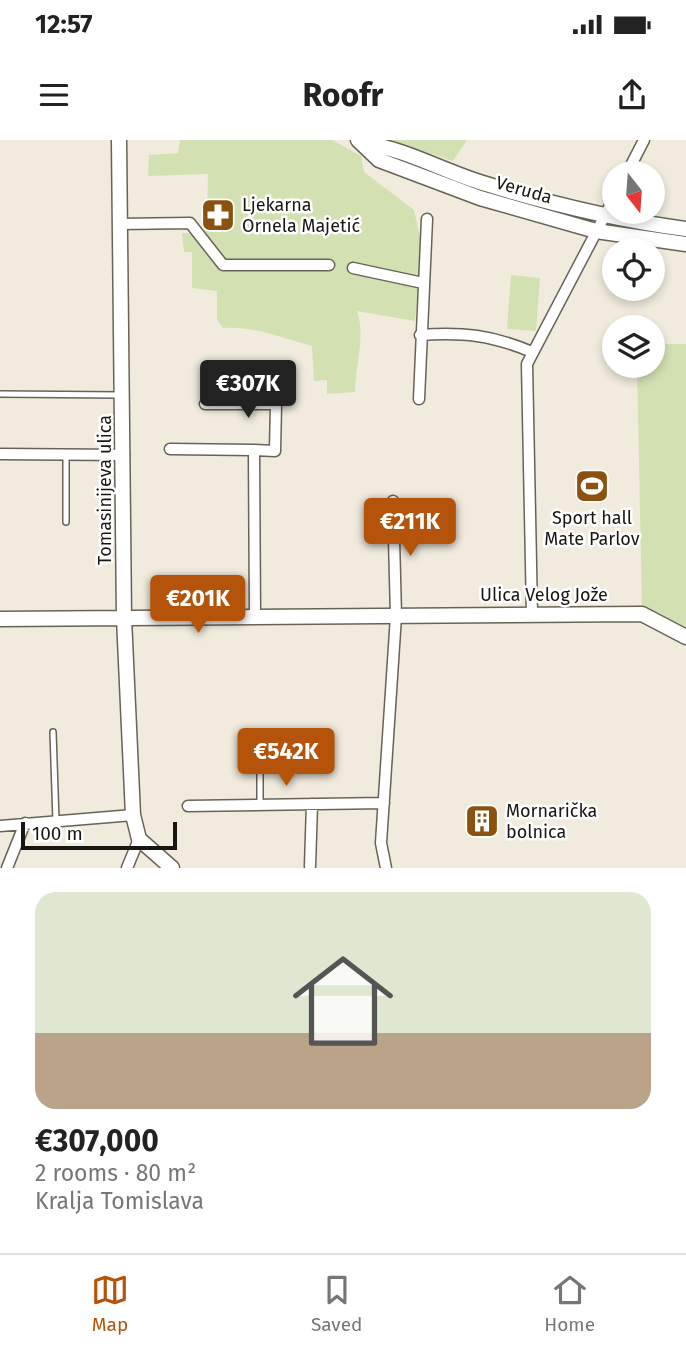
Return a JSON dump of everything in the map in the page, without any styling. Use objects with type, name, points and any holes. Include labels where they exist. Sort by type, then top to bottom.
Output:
[{"type":"main road","name":"Tomasinijeva ulica","points":[[119,140],[124,395],[124,618],[133,815],[139,839]]},
{"type":"main road","name":"Veruda","points":[[361,142],[383,146],[484,184],[602,215]]},
{"type":"main road","name":"Veruda","points":[[361,142],[379,160],[480,198],[596,231],[686,244]]},
{"type":"main road","name":"Veruda","points":[[655,224],[686,229]]},
{"type":"main road","name":"Ulica Velog Jože","points":[[0,619],[642,614],[686,637]]},
{"type":"main road","points":[[139,839],[173,868]]},
{"type":"street","points":[[633,161],[644,140]]},
{"type":"street","points":[[419,399],[427,219]]},
{"type":"street","points":[[532,614],[527,364],[602,221]]},
{"type":"street","points":[[119,224],[190,223],[223,265],[329,265]]},
{"type":"street","points":[[353,268],[423,283]]},
{"type":"street","points":[[420,335],[456,333],[500,339],[532,352]]},
{"type":"street","points":[[170,449],[275,451],[276,404],[205,404]]},
{"type":"street","points":[[254,450],[255,617]]},
{"type":"street","points":[[0,454],[124,455]]},
{"type":"street","points":[[386,868],[381,843],[396,616],[393,500]]},
{"type":"street","points":[[188,806],[384,803]]},
{"type":"street","points":[[310,866],[312,804]]},
{"type":"street","points":[[0,826],[133,815]]},
{"type":"street","points":[[7,868],[25,823]]},
{"type":"street","points":[[126,867],[139,839]]},
{"type":"lane","points":[[0,394],[124,395]]},
{"type":"lane","points":[[66,454],[66,522]]},
{"type":"lane","points":[[53,732],[56,821]]},
{"type":"lane","points":[[260,805],[260,758],[283,758]]},
{"type":"green space","points":[[180,140],[332,140],[361,156],[364,172],[414,210],[423,251],[415,321],[357,311],[360,341],[355,392],[327,394],[327,380],[314,381],[312,346],[257,331],[223,328],[217,319],[217,291],[192,288],[192,252],[184,252],[182,233],[201,234],[207,225],[208,174],[148,176],[149,155],[178,153]]},
{"type":"green space","points":[[387,140],[467,140],[453,161]]},
{"type":"green space","points":[[511,275],[540,278],[536,331],[507,329]]},
{"type":"green space","points":[[665,344],[686,344],[686,628],[642,607],[637,378],[665,378]]},
{"type":"place","name":"Ljekarna Ornela Majetić","points":[[218,215]]},
{"type":"place","name":"Sport hall Mate Parlov","points":[[592,486]]},
{"type":"place","name":"Mornarička bolnica","points":[[482,821]]}]
